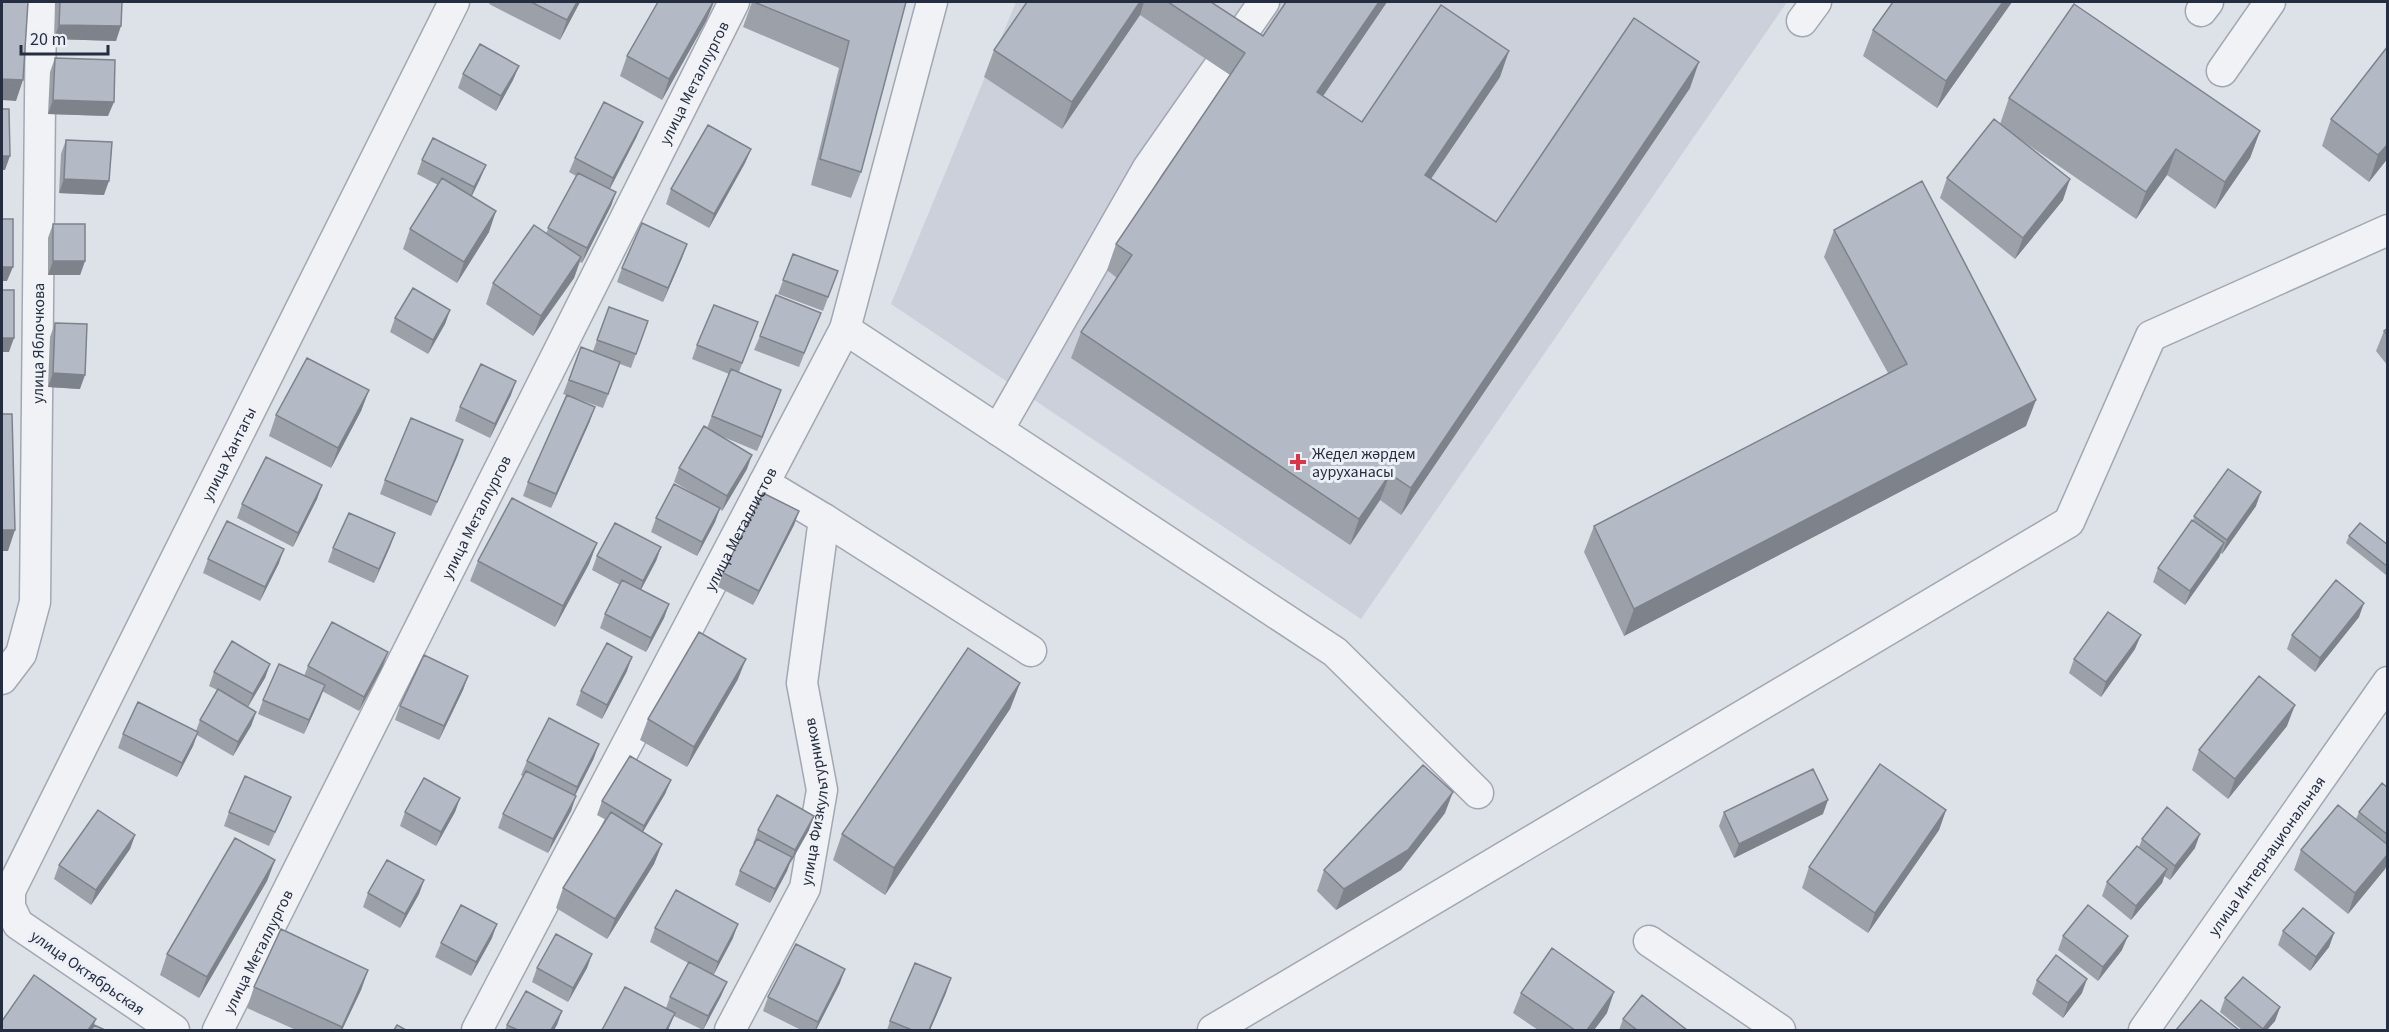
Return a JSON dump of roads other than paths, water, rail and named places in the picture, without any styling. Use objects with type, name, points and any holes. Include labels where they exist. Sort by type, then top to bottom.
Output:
[{"type":"street","name":"улица Яблочкова","points":[[2,679],[21,654],[35,602],[41,2]]},
{"type":"street","name":"улица Хантагы","points":[[10,907],[10,891],[454,2]]},
{"type":"street","name":"улица Металлургов","points":[[218,1030],[734,2]]},
{"type":"street","name":"улица Металлистов","points":[[477,1030],[845,329],[932,2]]},
{"type":"street","points":[[998,430],[1148,168],[1264,2]]},
{"type":"street","points":[[2222,71],[2271,2]]},
{"type":"street","points":[[1212,1030],[2069,522],[2151,336],[2388,230]]},
{"type":"street","points":[[845,329],[1335,652],[1478,793]]},
{"type":"street","points":[[764,483],[1031,651]]},
{"type":"street","name":"улица Физкультурников","points":[[730,1030],[805,888],[822,790],[802,683],[824,519]]},
{"type":"street","name":"улица Интернациональная","points":[[2144,1030],[2388,682]]},
{"type":"street","name":"улица Октябрьская","points":[[10,907],[18,924],[174,1030]]},
{"type":"street","points":[[1649,941],[1780,1030]]},
{"type":"place","name":"Жедел жәрдем ауруханасы","points":[[1298,462]]}]
